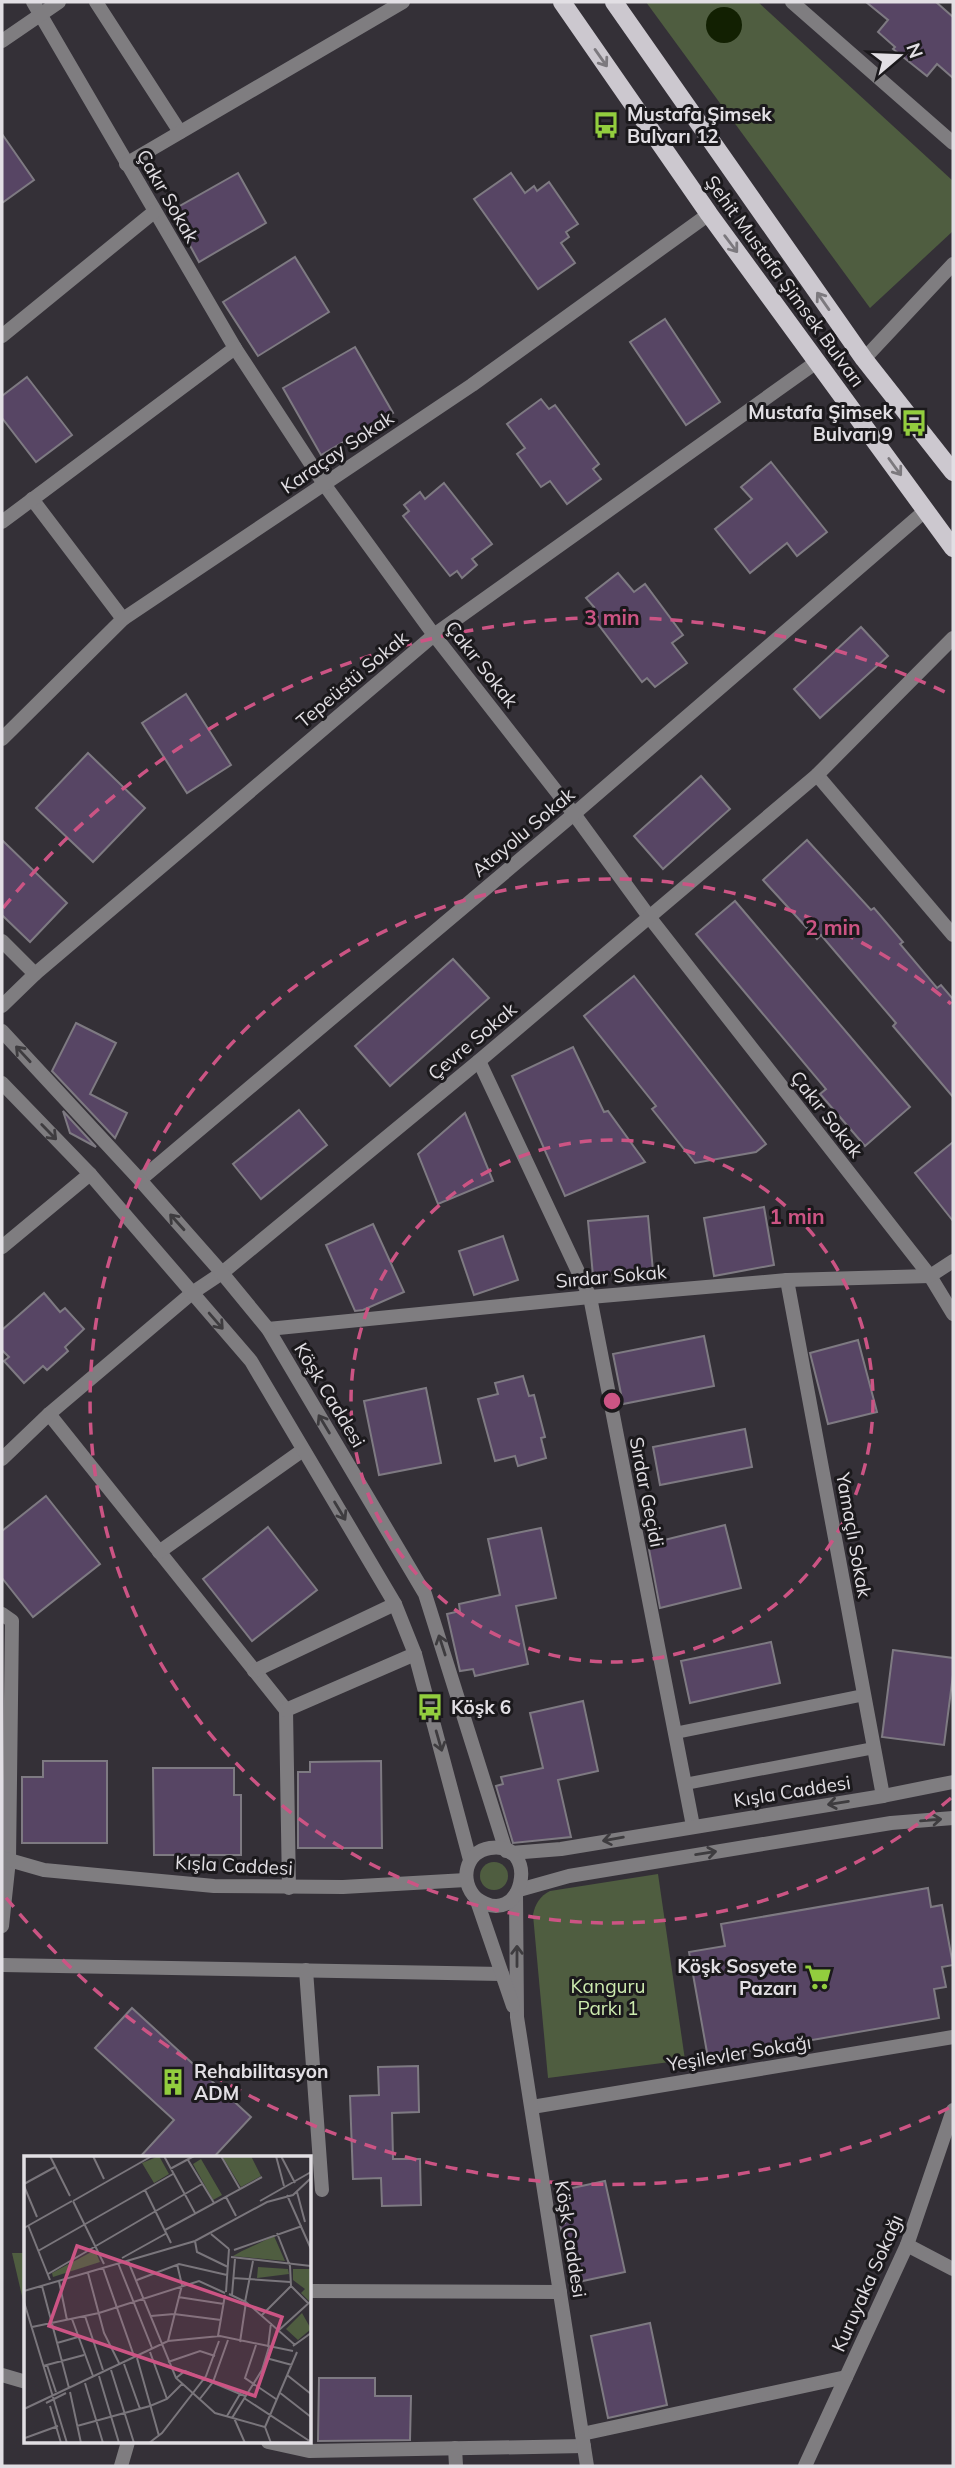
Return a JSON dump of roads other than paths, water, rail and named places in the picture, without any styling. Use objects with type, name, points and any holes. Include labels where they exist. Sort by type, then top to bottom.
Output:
[{"type":"main road","name":"Şehit Mustafa Şimsek Bulvarı","points":[[562,2],[709,214],[953,548]]},
{"type":"main road","name":"Şehit Mustafa Şimsek Bulvarı","points":[[614,2],[863,359],[953,472]]},
{"type":"street","points":[[2,41],[37,8],[59,2]]},
{"type":"street","points":[[96,2],[180,132]]},
{"type":"street","points":[[126,163],[403,2]]},
{"type":"street","points":[[792,2],[953,143]]},
{"type":"street","name":"Çakır Sokak","points":[[37,8],[235,348],[324,484],[434,635],[574,814],[650,918],[930,1276],[953,1314]]},
{"type":"street","points":[[2,336],[154,212]]},
{"type":"street","name":"Karaçay Sokak","points":[[2,739],[123,619],[472,385],[709,214]]},
{"type":"street","points":[[863,359],[953,264]]},
{"type":"street","points":[[2,522],[235,348]]},
{"type":"street","name":"Tepeüstü Sokak","points":[[2,1006],[35,974],[434,635],[818,361]]},
{"type":"street","points":[[32,499],[123,619]]},
{"type":"street","name":"Atayolu Sokak","points":[[140,1180],[574,814],[926,510]]},
{"type":"street","name":"Çevre Sokak","points":[[2,1459],[49,1414],[192,1293],[222,1273],[479,1061],[817,775],[953,638]]},
{"type":"street","points":[[817,775],[953,935]]},
{"type":"street","points":[[2,941],[35,974]]},
{"type":"street","name":"Köşk Caddesi","points":[[2,1031],[140,1180],[268,1329],[425,1594],[509,1852]]},
{"type":"street","name":"Sırdar Geçidi","points":[[479,1061],[590,1297],[693,1826]]},
{"type":"street","points":[[2,1083],[90,1174],[251,1361],[395,1604],[415,1654],[470,1860]]},
{"type":"street","points":[[2,1247],[90,1174]]},
{"type":"street","points":[[930,1276],[953,1261]]},
{"type":"street","name":"Sırdar Sokak","points":[[268,1329],[788,1280],[930,1276]]},
{"type":"street","name":"Yamaçlı Sokak","points":[[788,1280],[883,1796]]},
{"type":"street","points":[[49,1414],[286,1710],[289,1888]]},
{"type":"street","points":[[159,1552],[303,1450]]},
{"type":"street","points":[[254,1671],[395,1604]]},
{"type":"street","points":[[2,1614],[12,1621],[6,1700],[2,1926]]},
{"type":"street","points":[[286,1710],[415,1654]]},
{"type":"street","name":"Kışla Caddesi","points":[[509,1852],[561,1849],[953,1782]]},
{"type":"street","points":[[475,1898],[489,1905],[499,1905],[509,1901],[518,1892],[569,1875],[891,1823],[953,1818]]},
{"type":"street","points":[[497,1848],[509,1852],[522,1870],[518,1892],[517,2017],[475,1898],[466,1880],[470,1860],[487,1849],[497,1848]]},
{"type":"street","name":"Kışla Caddesi","points":[[5,1859],[44,1870],[214,1886],[289,1888],[405,1885],[466,1880]]},
{"type":"street","points":[[2,1965],[502,1974]]},
{"type":"street","points":[[306,1970],[322,2190]]},
{"type":"street","name":"Köşk Caddesi","points":[[517,2017],[587,2466]]},
{"type":"street","name":"Yeşilevler Sokağı","points":[[532,2107],[953,2037]]},
{"type":"street","name":"Kuruyaka Sokağı","points":[[805,2466],[907,2245],[953,2110]]},
{"type":"street","points":[[907,2245],[953,2269]]},
{"type":"street","points":[[312,2291],[560,2292]]},
{"type":"street","points":[[2,2375],[24,2381]]},
{"type":"street","points":[[277,2444],[309,2451],[455,2448],[583,2440],[846,2377]]},
{"type":"street","points":[[121,2466],[127,2444]]},
{"type":"street","points":[[455,2448],[456,2466]]},
{"type":"lane","points":[[675,1733],[864,1695]]},
{"type":"lane","points":[[685,1784],[874,1748]]},
{"type":"place","name":"Mustafa Şimsek Bulvarı 12","points":[[606,125]]},
{"type":"place","name":"Mustafa Şimsek Bulvarı 9","points":[[914,423]]},
{"type":"place","name":"Köşk 6","points":[[430,1707]]},
{"type":"place","name":"Köşk Sosyete Pazarı","points":[[818,1977]]},
{"type":"place","name":"Rehabilitasyon ADM","points":[[173,2082]]},
{"type":"park label","name":"Kanguru Parkı 1","points":[[608,1997]]}]
